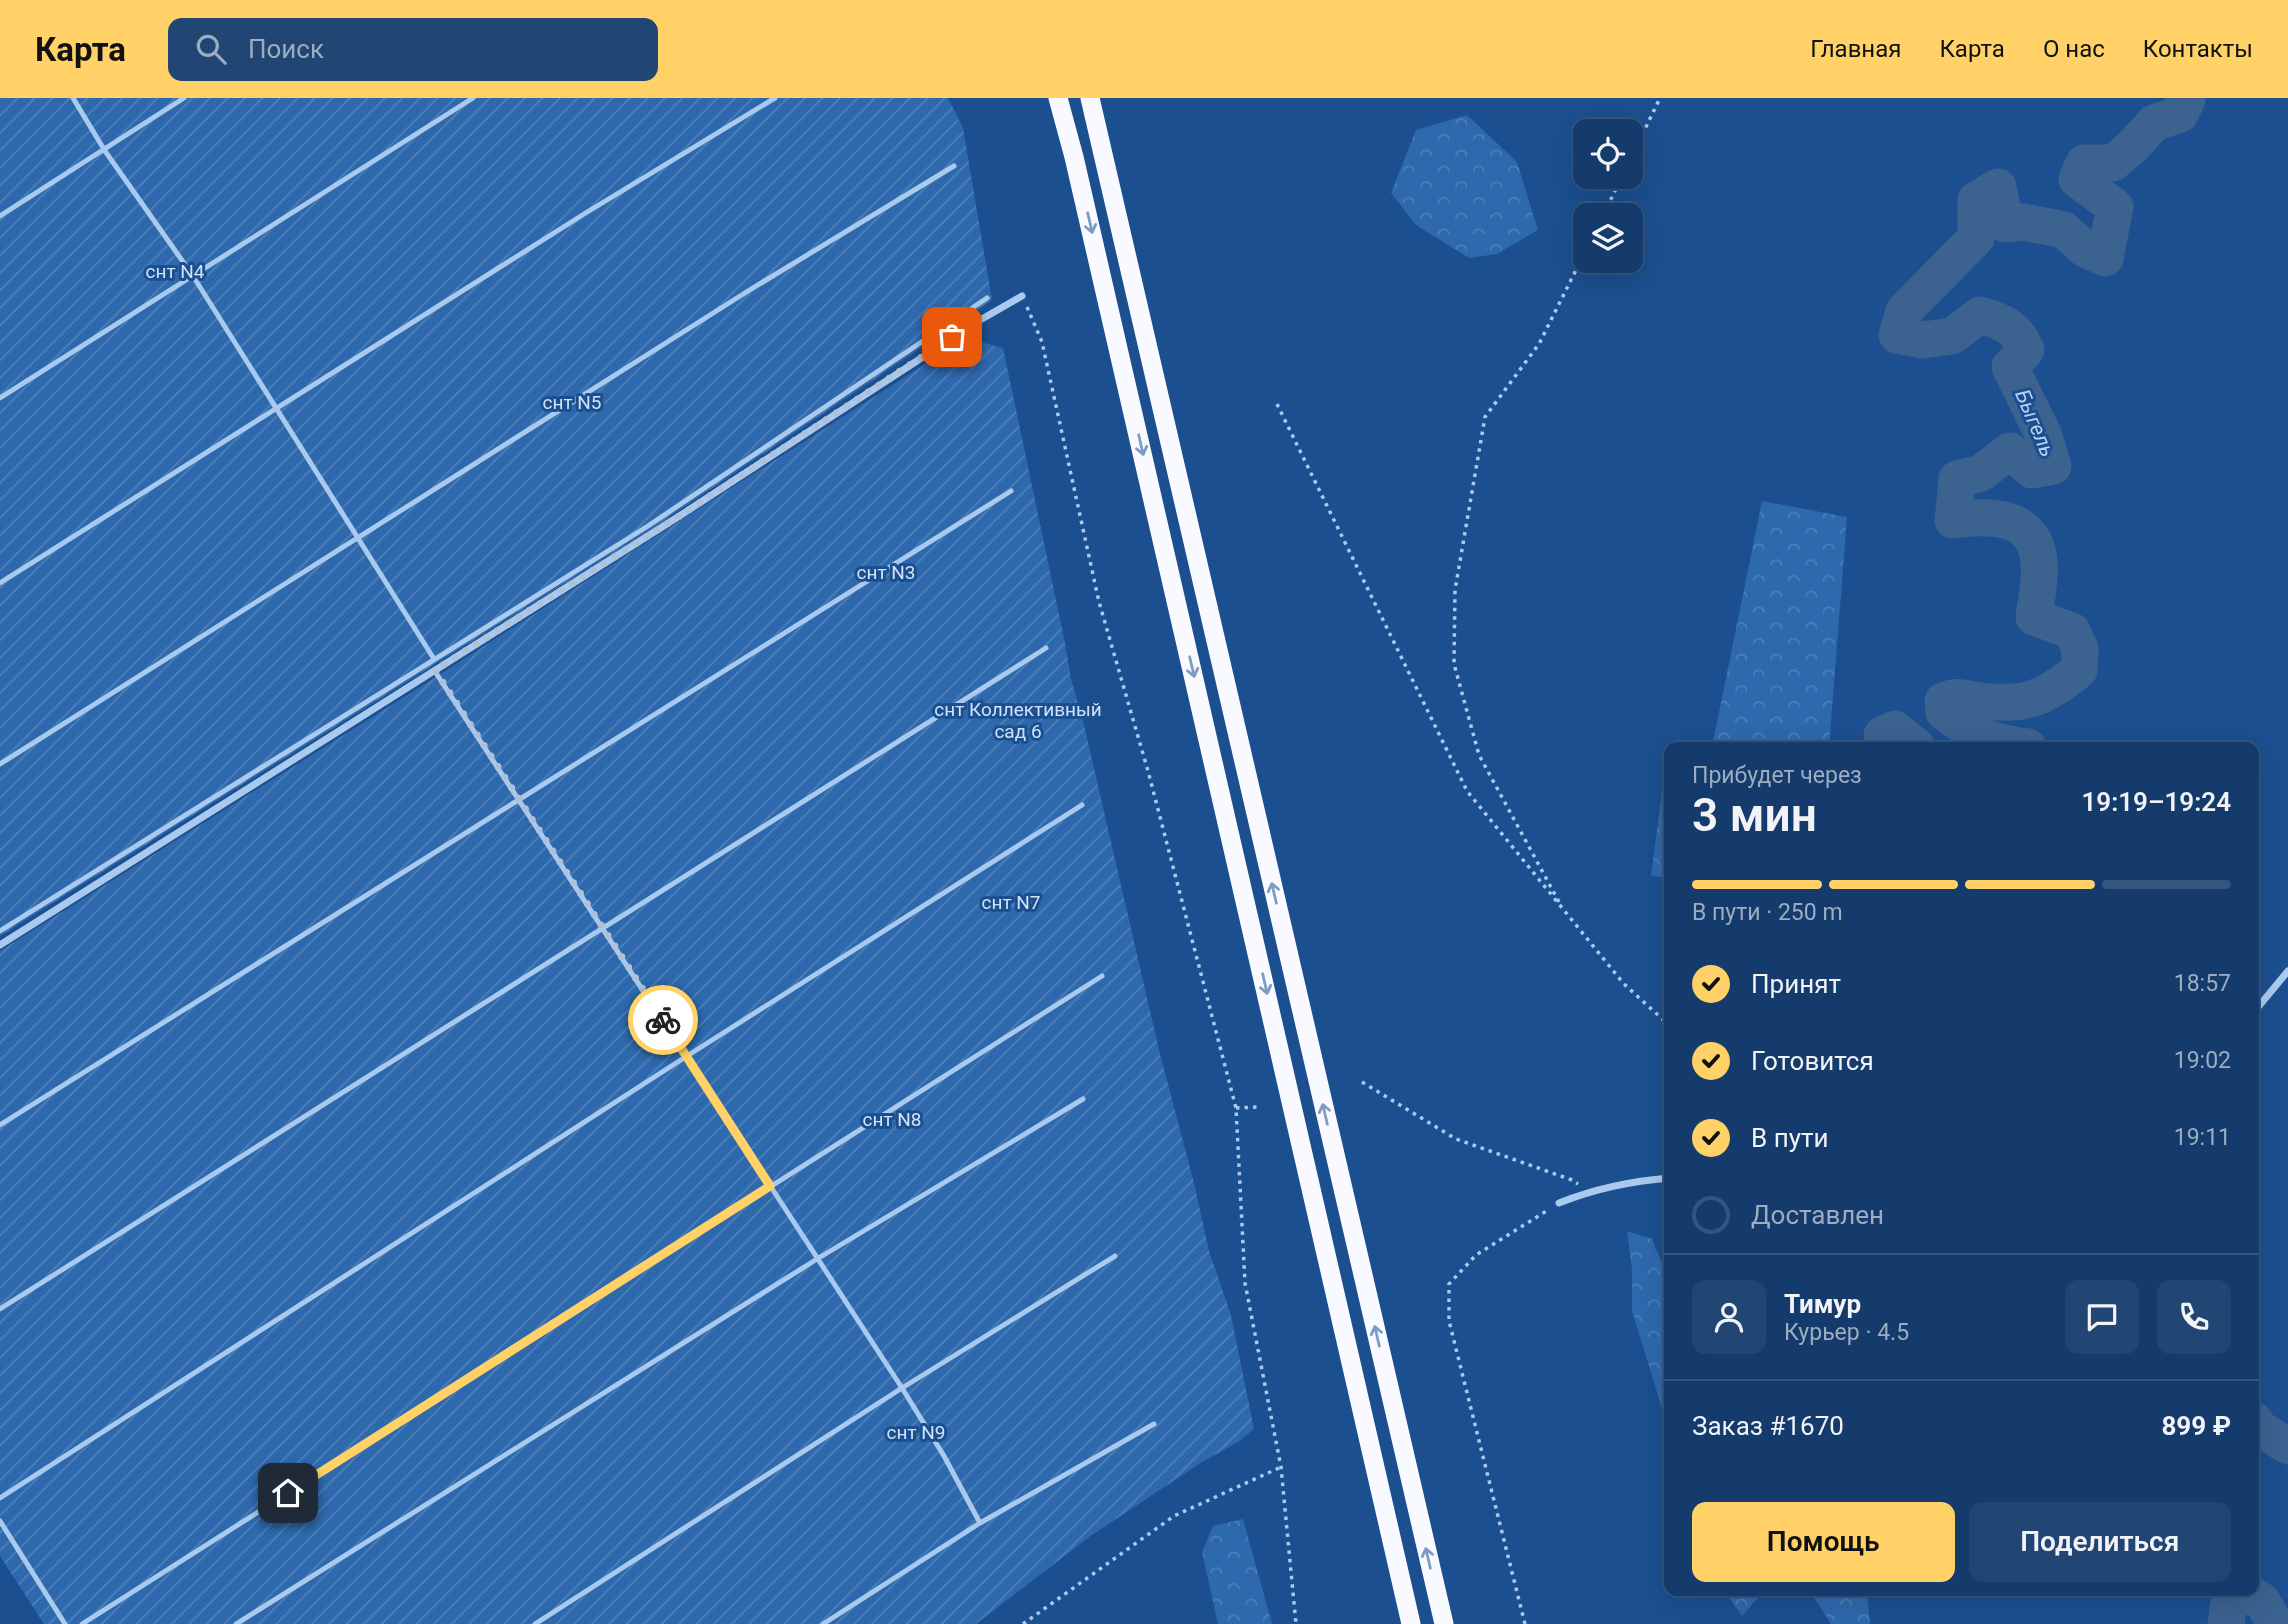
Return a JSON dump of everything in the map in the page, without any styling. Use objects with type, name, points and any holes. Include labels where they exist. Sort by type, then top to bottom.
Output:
[{"type":"highway","points":[[1058,98],[1074,157],[1411,1624]]},
{"type":"highway","points":[[1090,98],[1444,1624]]},
{"type":"street","points":[[0,945],[681,515],[975,323],[1022,296]]},
{"type":"street","points":[[2259,1006],[2288,971]]},
{"type":"street","points":[[1559,1203],[1587,1191],[1664,1179]]},
{"type":"lane","points":[[73,98],[104,150],[193,276],[434,659]]},
{"type":"lane","points":[[0,216],[184,98]]},
{"type":"lane","points":[[0,398],[473,98]]},
{"type":"lane","points":[[0,583],[584,214],[775,98]]},
{"type":"lane","points":[[0,764],[736,298],[954,166]]},
{"type":"lane","points":[[0,931],[648,526],[987,298]]},
{"type":"lane","points":[[0,1125],[1010,491]]},
{"type":"lane","points":[[0,1309],[1046,648]]},
{"type":"lane","points":[[435,670],[902,1388],[944,1456],[979,1523]]},
{"type":"lane","points":[[0,1498],[1082,805]]},
{"type":"lane","points":[[82,1624],[1102,976]]},
{"type":"lane","points":[[236,1624],[817,1259],[1083,1099]]},
{"type":"lane","points":[[535,1624],[902,1388],[1115,1256]]},
{"type":"lane","points":[[823,1624],[979,1523],[1154,1424]]},
{"type":"lane","points":[[0,1521],[65,1624]]},
{"type":"path","points":[[1643,133],[1660,98]]},
{"type":"path","points":[[1563,909],[1479,755],[1454,664],[1455,590],[1485,417],[1539,344],[1574,273]]},
{"type":"path","points":[[1022,296],[1042,342],[1099,602],[1148,771],[1236,1108],[1245,1283],[1281,1467],[1296,1624]]},
{"type":"path","points":[[1277,404],[1466,791],[1624,984],[1664,1021]]},
{"type":"path","points":[[1362,1082],[1456,1139],[1572,1180],[1587,1191]]},
{"type":"path","points":[[1236,1108],[1257,1107]]},
{"type":"path","points":[[1525,1624],[1449,1321],[1449,1284],[1476,1255],[1559,1203]]},
{"type":"path","points":[[1023,1624],[1174,1516],[1281,1467]]},
{"type":"green space","name":"снт N5","points":[[0,98],[948,98],[963,128],[992,300],[650,530],[0,936]]},
{"type":"green space","points":[[1467,115],[1517,162],[1538,230],[1497,254],[1469,258],[1416,225],[1391,193],[1416,130]]},
{"type":"green space","points":[[966,338],[1003,348],[1071,679],[1209,1251],[1231,1315],[1254,1429],[1238,1442],[1202,1462],[1089,1537],[976,1624],[44,1624],[0,1556],[0,951],[420,687]]},
{"type":"green space","points":[[1762,501],[1847,517],[1829,742],[1713,742]]},
{"type":"green space","points":[[1664,776],[1664,877],[1651,876]]},
{"type":"green space","points":[[1627,1231],[1652,1239],[1664,1269],[1664,1415],[1632,1311],[1632,1269]]},
{"type":"green space","points":[[1243,1519],[1272,1624],[1218,1624],[1202,1552],[1213,1526]]},
{"type":"green space","points":[[1728,1596],[1760,1596],[1742,1616]]},
{"type":"green space","points":[[1813,1596],[1867,1596],[1870,1624],[1831,1624]]},
{"type":"waterway","name":"Быгель","points":[[2000,742],[1974,732],[1944,712],[1943,701],[1956,698],[1991,702],[2031,699],[2043,695],[2079,670],[2080,649],[2072,631],[2034,617],[2039,562],[2036,546],[2029,534],[2020,526],[1995,518],[1953,520],[1957,479],[1981,473],[2010,451],[2032,470],[2053,466],[2044,436],[2010,367],[2026,350],[2018,335],[2008,326],[1980,315],[1952,336],[1923,340],[1897,335],[1904,311],[1976,238],[1976,200],[1998,187],[2005,224],[2024,222],[2064,230],[2085,249],[2105,258],[2115,207],[2077,179],[2084,163],[2113,163],[2154,123],[2180,114],[2187,100],[2184,98]]},
{"type":"waterway","name":"Быгель","points":[[1884,742],[1882,735],[1895,729],[1911,742]]},
{"type":"waterway","name":"Быгель","points":[[2259,1428],[2288,1446]]},
{"type":"waterway","name":"Быгель","points":[[2226,1624],[2228,1607],[2240,1596]]},
{"type":"waterway","name":"Быгель","points":[[2254,1596],[2262,1601],[2275,1624]]},
{"type":"way so far","points":[[663,1020],[435,670],[681,515],[952,337]]},
{"type":"route","points":[[288,1493],[770,1186],[663,1020]]},
{"type":"park label","name":"снт N4","points":[[175,271]]},
{"type":"park label","name":"снт N3","points":[[886,572]]},
{"type":"park label","name":"снт Коллективный сад 6","points":[[1018,720]]},
{"type":"park label","name":"снт N7","points":[[1011,902]]},
{"type":"park label","name":"снт N8","points":[[892,1119]]},
{"type":"park label","name":"снт N9","points":[[916,1432]]}]
